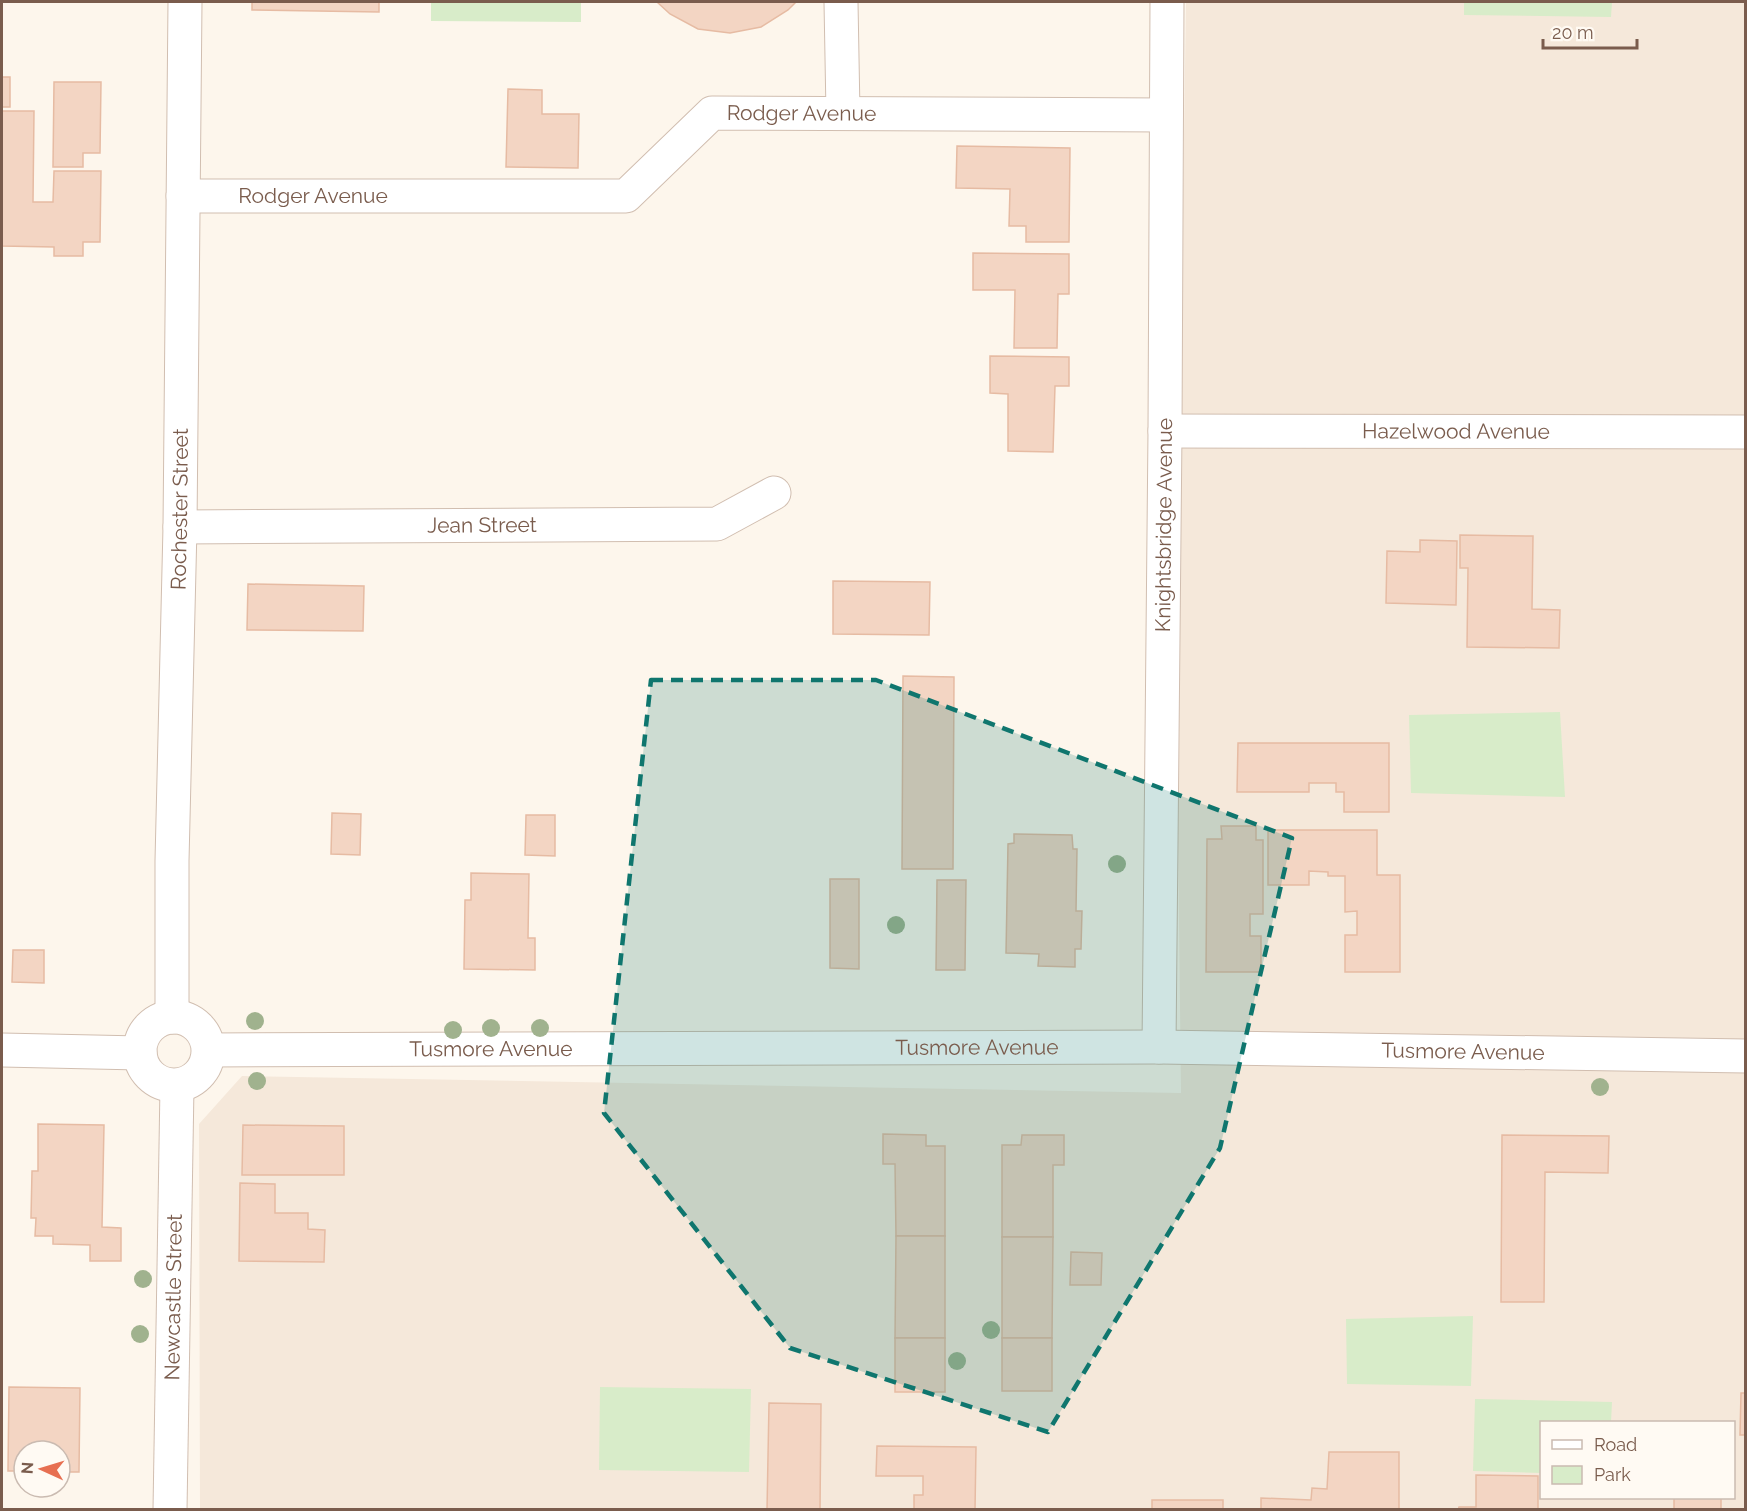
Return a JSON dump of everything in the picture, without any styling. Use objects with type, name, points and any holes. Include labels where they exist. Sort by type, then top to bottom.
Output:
[{"type":"street","name":"Rochester Street","points":[[172,1017],[172,861],[180,527],[185,2]]},
{"type":"street","points":[[842,2],[843,113]]},
{"type":"street","name":"Knightsbridge Avenue","points":[[1159,1047],[1167,2]]},
{"type":"street","name":"Rodger Avenue","points":[[183,196],[626,196],[712,113],[1166,115]]},
{"type":"street","name":"Hazelwood Avenue","points":[[1165,430],[1746,432]]},
{"type":"street","name":"Jean Street","points":[[180,527],[717,524],[774,493]]},
{"type":"street","points":[[172,1017],[185,1018],[197,1026],[206,1036],[209,1050],[207,1063],[200,1075],[190,1082],[177,1086],[156,1081],[148,1074],[142,1064],[140,1053],[145,1033],[152,1025],[161,1019],[172,1017]]},
{"type":"street","name":"Tusmore Avenue","points":[[209,1050],[1159,1047],[1746,1056]]},
{"type":"street","points":[[2,1050],[140,1053]]},
{"type":"street","name":"Newcastle Street","points":[[170,1509],[177,1086]]},
{"type":"highlighted area","points":[[651,680],[876,680],[1292,838],[1220,1148],[1048,1432],[790,1348],[604,1113]]},
{"type":"shaded area","points":[[1186,2],[1745,2],[1745,1509],[200,1509],[199,1124],[242,1076],[1181,1093],[1176,671]]},
{"type":"green space","points":[[431,2],[581,2],[581,22],[431,21]]},
{"type":"green space","points":[[1464,2],[1612,2],[1611,17],[1464,15]]},
{"type":"green space","points":[[1560,712],[1565,797],[1411,793],[1409,715]]},
{"type":"green space","points":[[1473,1316],[1471,1386],[1347,1384],[1346,1319]]},
{"type":"green space","points":[[600,1387],[751,1389],[749,1472],[599,1470]]},
{"type":"green space","points":[[1475,1399],[1612,1402],[1611,1421],[1540,1421],[1540,1473],[1473,1471]]},
{"type":"building","points":[[252,2],[379,2],[379,12],[252,10]]},
{"type":"building","points":[[657,2],[796,2],[788,10],[761,27],[730,33],[698,29],[670,14]]},
{"type":"building","points":[[2,77],[10,77],[10,107],[2,107]]},
{"type":"building","points":[[54,82],[101,82],[100,153],[83,153],[83,167],[53,167]]},
{"type":"building","points":[[508,89],[542,90],[542,114],[579,114],[578,168],[506,167]]},
{"type":"building","points":[[2,111],[34,111],[33,202],[53,202],[54,171],[101,171],[100,242],[83,242],[83,256],[54,256],[54,247],[2,246]]},
{"type":"building","points":[[957,146],[1070,148],[1069,242],[1026,242],[1026,226],[1009,226],[1010,189],[956,188]]},
{"type":"building","points":[[973,253],[1069,254],[1069,294],[1058,294],[1057,348],[1014,348],[1015,290],[973,290]]},
{"type":"building","points":[[990,356],[1069,357],[1069,386],[1055,386],[1053,452],[1008,451],[1008,394],[990,393]]},
{"type":"building","points":[[1460,535],[1533,536],[1532,609],[1560,610],[1559,648],[1467,647],[1468,568],[1460,568]]},
{"type":"building","points":[[1420,540],[1457,541],[1456,605],[1386,603],[1387,551],[1420,552]]},
{"type":"building","points":[[833,581],[930,582],[929,635],[833,634]]},
{"type":"building","points":[[248,584],[364,586],[363,631],[247,630]]},
{"type":"building","points":[[903,676],[954,677],[953,869],[902,869]]},
{"type":"building","points":[[1238,743],[1389,743],[1389,812],[1344,812],[1344,792],[1336,792],[1336,783],[1309,783],[1309,792],[1237,792]]},
{"type":"building","points":[[332,813],[361,814],[360,855],[331,854]]},
{"type":"building","points":[[526,815],[555,815],[555,856],[525,855]]},
{"type":"building","points":[[1221,826],[1256,826],[1256,840],[1263,840],[1263,914],[1250,914],[1250,936],[1261,936],[1261,972],[1206,972],[1207,839],[1222,839]]},
{"type":"building","points":[[1268,830],[1377,830],[1377,875],[1400,875],[1400,972],[1345,972],[1345,935],[1357,935],[1357,911],[1345,912],[1345,876],[1328,876],[1328,872],[1309,871],[1309,885],[1268,885]]},
{"type":"building","points":[[1014,834],[1072,835],[1073,849],[1077,849],[1076,911],[1082,911],[1081,949],[1075,949],[1075,967],[1038,966],[1039,954],[1006,953],[1008,844],[1014,843]]},
{"type":"building","points":[[471,873],[529,874],[528,938],[535,938],[535,970],[464,969],[465,900],[471,900]]},
{"type":"building","points":[[830,879],[859,879],[859,969],[830,968]]},
{"type":"building","points":[[937,880],[966,880],[965,970],[936,970]]},
{"type":"building","points":[[13,950],[44,950],[44,983],[12,982]]},
{"type":"building","points":[[38,1124],[104,1125],[102,1227],[121,1228],[121,1261],[90,1261],[90,1245],[53,1244],[53,1236],[35,1236],[36,1218],[31,1218],[32,1171],[38,1171]]},
{"type":"building","points":[[243,1125],[344,1126],[344,1175],[242,1175]]},
{"type":"building","points":[[883,1134],[926,1135],[926,1146],[945,1146],[945,1236],[896,1236],[895,1164],[883,1164]]},
{"type":"building","points":[[1022,1135],[1064,1135],[1064,1165],[1053,1165],[1053,1237],[1002,1237],[1002,1145],[1021,1145]]},
{"type":"building","points":[[1502,1135],[1609,1136],[1608,1173],[1545,1172],[1544,1302],[1501,1302]]},
{"type":"building","points":[[240,1183],[275,1184],[275,1213],[308,1213],[308,1229],[325,1230],[324,1262],[239,1261]]},
{"type":"building","points":[[896,1236],[945,1236],[945,1338],[895,1338]]},
{"type":"building","points":[[1002,1237],[1053,1237],[1052,1338],[1002,1338]]},
{"type":"building","points":[[1071,1252],[1102,1253],[1101,1285],[1070,1285]]},
{"type":"building","points":[[895,1338],[945,1338],[945,1392],[895,1392]]},
{"type":"building","points":[[1002,1338],[1052,1338],[1052,1391],[1002,1391]]},
{"type":"building","points":[[9,1387],[80,1388],[79,1472],[72,1472],[72,1439],[12,1439],[12,1471],[8,1471]]},
{"type":"building","points":[[1741,1393],[1746,1393],[1746,1435],[1740,1435]]},
{"type":"building","points":[[769,1403],[821,1404],[820,1510],[767,1510]]},
{"type":"building","points":[[877,1446],[976,1447],[975,1510],[914,1510],[914,1495],[923,1495],[923,1476],[876,1476]]},
{"type":"building","points":[[1329,1452],[1399,1452],[1399,1510],[1261,1510],[1261,1498],[1311,1500],[1312,1488],[1327,1489]]},
{"type":"building","points":[[1476,1475],[1538,1476],[1538,1510],[1458,1510],[1459,1507],[1476,1507]]},
{"type":"building","points":[[1674,1499],[1721,1499],[1721,1510],[1674,1510]]},
{"type":"building","points":[[1152,1500],[1223,1500],[1223,1510],[1152,1510]]}]
